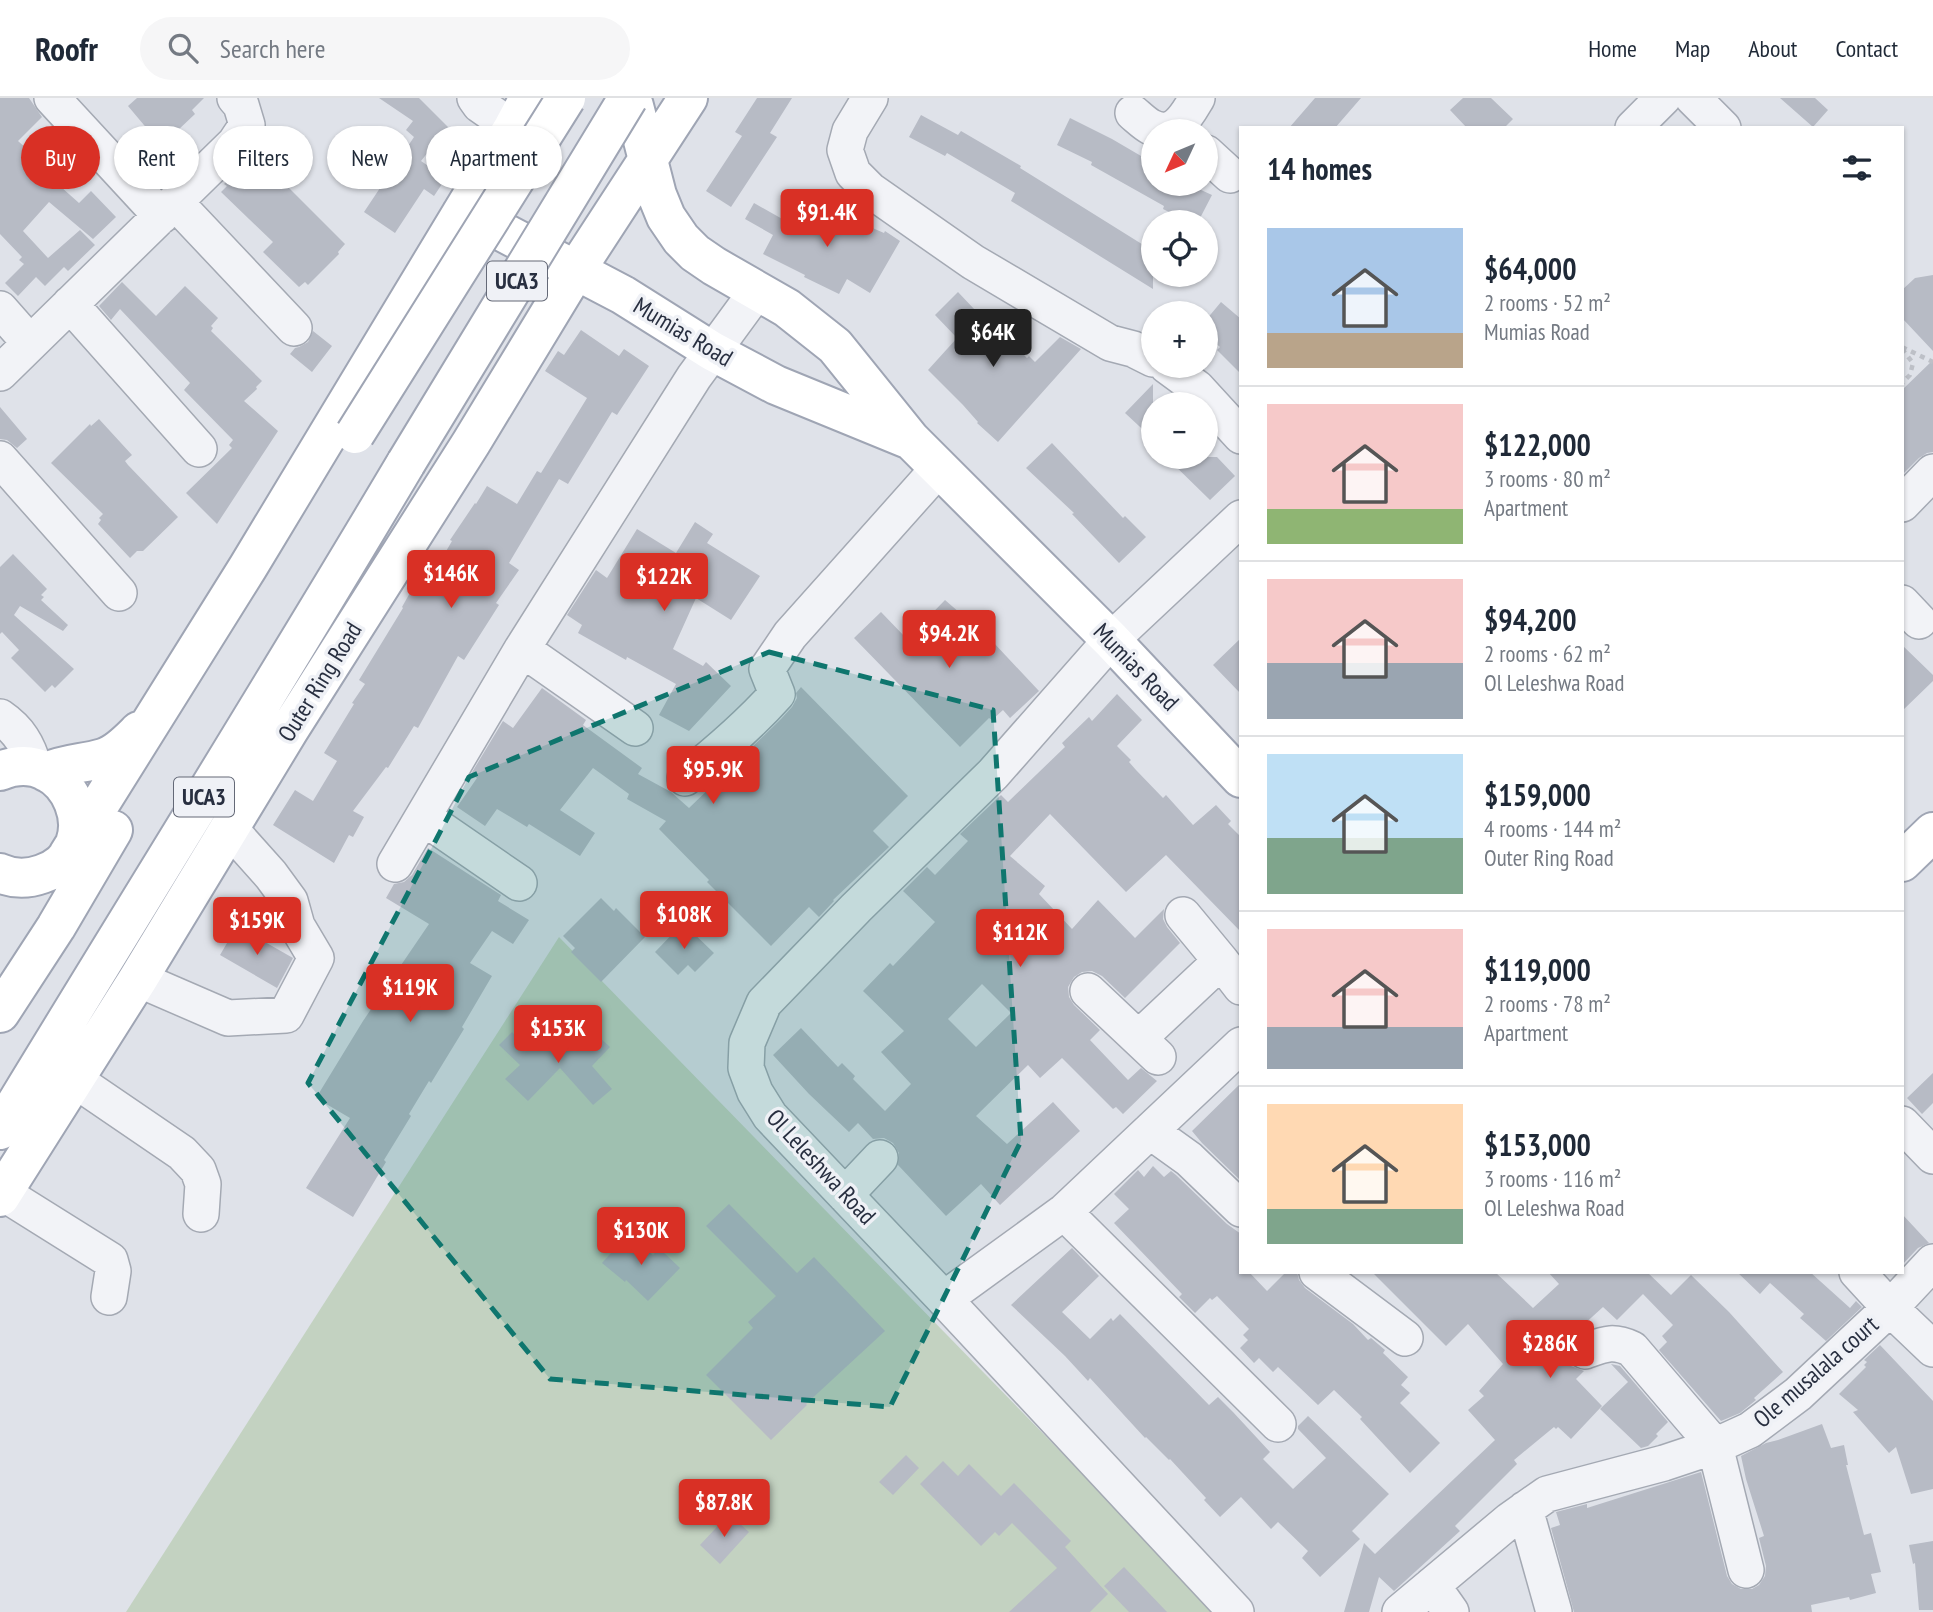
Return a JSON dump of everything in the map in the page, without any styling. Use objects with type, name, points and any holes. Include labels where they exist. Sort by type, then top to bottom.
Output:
[{"type":"main road","name":"UCA3","points":[[0,1013],[56,927],[347,446],[566,98]]},
{"type":"main road","name":"Mumias Road","points":[[629,98],[634,106],[657,195],[666,217],[681,239],[714,266],[788,308],[835,346],[910,439],[1111,640],[1239,776]]},
{"type":"main road","name":"Outer Ring Road","points":[[0,1130],[629,98]]},
{"type":"main road","name":"Outer Ring Road","points":[[1,1195],[138,979],[289,730],[471,443],[576,271],[688,98]]},
{"type":"main road","points":[[0,873],[18,878],[33,877],[58,866],[68,855],[247,567],[521,113]]},
{"type":"main road","name":"Mumias Road","points":[[467,204],[497,229],[623,295],[707,376],[776,385],[910,439]]},
{"type":"main road","points":[[27,770],[104,758],[114,753],[156,714]]},
{"type":"main road","points":[[27,770],[62,783],[73,799],[78,818],[77,838],[68,855]]},
{"type":"main road","points":[[1904,860],[1933,832]]},
{"type":"street","points":[[52,98],[294,328]]},
{"type":"street","points":[[0,373],[236,143],[247,125],[241,105],[235,98]]},
{"type":"street","points":[[475,98],[480,104],[521,113]]},
{"type":"street","points":[[870,98],[850,131],[845,150],[853,173],[870,190],[973,262],[1110,343],[1141,353]]},
{"type":"street","points":[[1635,126],[1663,98]]},
{"type":"street","points":[[1693,98],[1721,126]]},
{"type":"street","points":[[1133,113],[1152,128],[1166,131],[1175,128],[1188,117]]},
{"type":"street","points":[[396,864],[522,649],[707,376],[757,291]]},
{"type":"street","points":[[70,304],[199,449]]},
{"type":"street","points":[[0,309],[30,343]]},
{"type":"street","points":[[1183,378],[1197,388],[1239,434]]},
{"type":"street","points":[[0,459],[119,593]]},
{"type":"street","points":[[685,778],[725,746],[777,694],[767,670],[790,635],[939,468]]},
{"type":"street","points":[[1904,502],[1933,472]]},
{"type":"street","name":"Ol Leleshwa Road","points":[[1236,1612],[770,1116],[755,1093],[746,1068],[747,1043],[764,1003],[856,908],[993,774],[1111,640],[1239,520]]},
{"type":"street","points":[[522,649],[635,728]]},
{"type":"street","points":[[0,716],[21,735],[30,753],[27,770]]},
{"type":"street","points":[[423,817],[519,883]]},
{"type":"street","points":[[138,979],[228,1018],[286,1015],[316,958],[297,926],[290,901],[230,829]]},
{"type":"street","points":[[1088,991],[1149,1048],[1231,974],[1183,915]]},
{"type":"street","points":[[944,1299],[1064,1212],[1239,1047]]},
{"type":"street","points":[[75,1080],[182,1153],[198,1170],[203,1184],[201,1213]]},
{"type":"street","points":[[1904,1126],[1933,1156]]},
{"type":"street","points":[[1150,1131],[1189,1160],[1239,1207]]},
{"type":"street","points":[[845,1195],[880,1158]]},
{"type":"street","points":[[1,1195],[110,1260],[113,1271],[109,1297]]},
{"type":"street","points":[[1064,1212],[1278,1424]]},
{"type":"street","name":"Ole musalala court","points":[[1400,1612],[1441,1599],[1525,1510],[1547,1494],[1664,1463],[1750,1430],[1798,1394],[1890,1308],[1933,1262]]},
{"type":"street","points":[[1320,1274],[1405,1338]]},
{"type":"street","points":[[1859,1274],[1933,1349]]},
{"type":"street","points":[[1585,1350],[1609,1343],[1621,1343],[1632,1349],[1714,1446],[1746,1570]]},
{"type":"street","points":[[1525,1510],[1554,1612]]},
{"type":"path","points":[[1904,349],[1933,362]]},
{"type":"path","points":[[1904,351],[1913,363],[1910,375],[1904,381]]},
{"type":"highlighted area","points":[[769,652],[993,710],[1021,1141],[890,1407],[550,1379],[308,1083],[469,777]]},
{"type":"green space","points":[[559,937],[1217,1612],[126,1612]]},
{"type":"building","points":[[0,98],[29,98],[42,117],[33,126],[21,126],[21,138],[18,141],[21,144],[21,189],[63,189],[79,203],[91,191],[116,217],[93,239],[49,202],[23,231],[48,258],[80,230],[95,245],[68,271],[64,267],[45,286],[36,277],[18,296],[5,283],[24,264],[19,260],[22,257],[0,234]]},
{"type":"building","points":[[137,98],[204,98],[192,110],[195,114],[182,126],[145,126],[128,106]]},
{"type":"building","points":[[379,98],[419,98],[447,126],[426,126],[426,155],[421,161],[426,164],[426,189],[439,189],[434,196],[424,189],[395,233],[364,212],[379,189],[412,189],[414,137],[412,126],[409,126],[413,121]]},
{"type":"building","points":[[757,98],[792,98],[770,133],[777,137],[731,207],[706,191],[742,136],[735,132]]},
{"type":"building","points":[[1315,98],[1361,98],[1337,126],[1291,126]]},
{"type":"building","points":[[1463,98],[1491,98],[1513,119],[1506,126],[1465,126],[1450,110]]},
{"type":"building","points":[[1780,98],[1815,98],[1828,110],[1812,126]]},
{"type":"building","points":[[921,115],[958,135],[961,131],[1021,166],[1020,168],[1141,244],[1141,282],[1011,201],[1015,193],[947,153],[945,156],[909,137]]},
{"type":"building","points":[[1070,118],[1112,139],[1141,156],[1141,193],[1091,165],[1092,162],[1057,145]]},
{"type":"building","points":[[224,189],[290,189],[345,244],[339,254],[308,285],[305,282],[299,287],[263,252],[273,242],[221,192]]},
{"type":"building","points":[[1146,196],[1211,196],[1204,210],[1165,210],[1164,206]]},
{"type":"building","points":[[754,203],[800,229],[812,209],[831,222],[834,216],[852,224],[854,220],[884,233],[885,231],[900,241],[870,293],[847,279],[839,294],[763,254],[773,235],[745,219]]},
{"type":"building","points":[[1933,275],[1933,351],[1904,320],[1904,288],[1915,278]]},
{"type":"building","points":[[122,282],[156,316],[185,286],[218,318],[211,326],[211,331],[262,381],[244,401],[278,431],[217,524],[186,493],[232,448],[229,445],[233,440],[184,390],[190,383],[120,309],[111,320],[99,306]]},
{"type":"building","points":[[958,292],[992,328],[994,325],[1027,358],[1029,356],[1035,362],[1060,337],[1081,349],[998,442],[928,370],[957,338],[935,315]]},
{"type":"building","points":[[1221,302],[1239,317],[1239,372],[1218,351],[1218,306]]},
{"type":"building","points":[[581,330],[619,356],[624,349],[649,366],[617,415],[612,412],[568,484],[559,479],[509,563],[519,570],[496,603],[499,605],[464,660],[458,656],[418,728],[414,726],[388,768],[386,767],[353,811],[364,817],[353,837],[349,835],[334,863],[273,825],[295,790],[313,801],[337,761],[324,753],[365,684],[359,680],[411,591],[420,596],[452,541],[450,540],[487,486],[517,504],[537,471],[541,473],[587,398],[545,371],[558,351],[564,355]]},
{"type":"building","points":[[313,331],[332,346],[312,372],[290,354],[295,348],[308,342]]},
{"type":"building","points":[[1933,360],[1933,452],[1919,458],[1904,473],[1904,388]]},
{"type":"building","points":[[1153,384],[1153,392],[1145,392]]},
{"type":"building","points":[[1141,396],[1141,428],[1125,413]]},
{"type":"building","points":[[0,407],[27,439],[17,448],[7,440],[0,439]]},
{"type":"building","points":[[99,419],[132,455],[125,461],[128,465],[178,517],[143,551],[137,551],[130,558],[98,524],[103,514],[51,463],[90,424],[91,426]]},
{"type":"building","points":[[1052,443],[1123,518],[1125,516],[1146,537],[1119,563],[1072,514],[1074,513],[1026,468]]},
{"type":"building","points":[[1218,458],[1235,476],[1210,500],[1178,469],[1218,469]]},
{"type":"building","points":[[695,522],[713,534],[707,543],[760,576],[731,620],[696,598],[673,649],[703,666],[706,662],[731,686],[689,731],[659,715],[676,684],[578,633],[582,625],[567,615],[596,570],[607,578],[637,529],[676,553]]},
{"type":"building","points":[[13,554],[47,589],[41,595],[44,597],[41,600],[68,625],[63,631],[20,606],[14,615],[74,669],[55,688],[52,685],[45,692],[11,658],[19,650],[2,632],[0,634],[0,567]]},
{"type":"building","points":[[945,600],[991,644],[993,642],[1039,691],[1010,718],[1003,710],[992,720],[989,718],[960,747],[854,638],[881,612],[907,639]]},
{"type":"building","points":[[1239,640],[1239,692],[1213,665]]},
{"type":"building","points":[[1904,647],[1933,675],[1933,681],[1904,709]]},
{"type":"building","points":[[801,687],[908,796],[873,831],[889,847],[833,900],[819,917],[809,907],[771,946],[659,829],[666,821],[627,799],[629,794],[593,768],[560,810],[595,833],[580,856],[529,824],[527,827],[497,809],[485,826],[457,807],[477,778],[471,774],[503,721],[513,728],[542,688],[586,720],[583,725],[642,768],[638,774],[671,792],[689,808],[781,719],[792,707]]},
{"type":"building","points":[[1117,694],[1142,720],[1117,746],[1131,760],[1129,762],[1136,770],[1163,798],[1166,795],[1193,825],[1216,805],[1231,821],[1228,824],[1239,835],[1239,930],[1166,855],[1126,892],[1050,814],[1010,856],[1045,886],[1039,894],[1072,929],[1098,900],[1135,938],[1164,909],[1163,919],[1180,943],[1125,998],[1102,976],[1092,971],[1082,972],[1074,977],[1068,987],[1069,997],[1074,1005],[1100,1030],[1090,1040],[1128,1080],[1141,1068],[1157,1081],[1123,1114],[1116,1107],[1113,1109],[1062,1058],[1040,1078],[1028,1065],[976,1116],[1007,1144],[1053,1102],[1080,1131],[1000,1205],[981,1184],[946,1216],[898,1165],[899,1153],[893,1143],[884,1138],[873,1139],[858,1123],[849,1132],[773,1055],[801,1028],[838,1067],[842,1063],[855,1076],[853,1079],[885,1111],[911,1084],[881,1052],[904,1031],[863,991],[890,963],[893,966],[935,922],[903,891],[927,867],[935,875],[968,841],[960,834],[1001,795],[1008,802],[1065,747],[1062,743],[1089,717],[1092,721]],"holes":[[[982,984],[1011,1013],[976,1047],[948,1019]]]},
{"type":"building","points":[[428,848],[501,895],[498,901],[529,920],[513,944],[492,931],[470,963],[492,976],[462,1027],[464,1029],[409,1114],[411,1116],[384,1160],[386,1162],[353,1217],[306,1188],[350,1118],[316,1098],[363,1021],[429,924],[386,898],[394,884],[404,882],[412,875]]},
{"type":"building","points":[[601,898],[614,911],[616,908],[645,937],[601,982],[571,952],[575,948],[563,936]]},
{"type":"building","points":[[683,923],[714,953],[695,972],[688,965],[678,975],[655,952]]},
{"type":"building","points":[[237,926],[293,958],[277,988],[220,955]]},
{"type":"building","points":[[588,1027],[610,1047],[592,1066],[612,1089],[593,1105],[560,1068],[528,1101],[505,1079],[520,1065],[499,1045],[512,1032],[526,1046],[535,1036],[558,1059]]},
{"type":"building","points":[[1933,1073],[1933,1103],[1922,1114],[1907,1098]]},
{"type":"building","points":[[1239,1085],[1239,1179],[1202,1143],[1192,1131]]},
{"type":"building","points":[[1153,1166],[1164,1177],[1171,1171],[1239,1233],[1239,1274],[1251,1274],[1267,1291],[1284,1274],[1298,1274],[1305,1288],[1353,1324],[1368,1340],[1371,1338],[1385,1350],[1383,1353],[1408,1377],[1401,1385],[1410,1393],[1400,1403],[1440,1443],[1410,1473],[1360,1419],[1362,1417],[1334,1390],[1318,1405],[1278,1367],[1273,1372],[1259,1358],[1254,1363],[1240,1348],[1248,1340],[1243,1335],[1249,1329],[1217,1296],[1212,1300],[1210,1298],[1195,1313],[1179,1297],[1182,1294],[1114,1223],[1129,1209],[1114,1194],[1138,1170],[1144,1177]]},
{"type":"building","points":[[729,1204],[797,1273],[814,1257],[885,1331],[771,1440],[706,1375],[753,1328],[748,1322],[776,1296],[706,1226]]},
{"type":"building","points":[[1904,1216],[1929,1243],[1918,1248],[1904,1263]]},
{"type":"building","points":[[629,1233],[653,1255],[659,1248],[680,1268],[648,1301],[626,1280],[625,1282],[602,1263]]},
{"type":"building","points":[[1072,1248],[1099,1276],[1062,1312],[1090,1339],[1111,1318],[1113,1321],[1120,1314],[1209,1405],[1218,1397],[1233,1412],[1270,1452],[1263,1459],[1293,1489],[1326,1458],[1298,1429],[1308,1416],[1389,1494],[1352,1531],[1360,1539],[1320,1577],[1302,1558],[1308,1551],[1278,1522],[1271,1529],[1241,1497],[1220,1517],[1170,1459],[1145,1438],[1090,1378],[1088,1381],[1011,1305]]},
{"type":"building","points":[[1374,1274],[1497,1274],[1533,1308],[1559,1284],[1550,1274],[1649,1274],[1671,1295],[1691,1275],[1729,1312],[1783,1372],[1740,1413],[1721,1421],[1659,1350],[1667,1342],[1662,1336],[1673,1325],[1643,1294],[1617,1320],[1603,1307],[1570,1337],[1565,1348],[1566,1358],[1571,1366],[1584,1371],[1576,1379],[1602,1406],[1571,1439],[1558,1427],[1554,1427],[1514,1460],[1517,1464],[1455,1526],[1460,1531],[1394,1591],[1379,1577],[1369,1612],[1344,1612],[1364,1543],[1375,1554],[1495,1440],[1468,1410],[1484,1396],[1479,1391],[1503,1364],[1468,1324],[1446,1346]]},
{"type":"building","points":[[1739,1274],[1812,1274],[1850,1308],[1856,1301],[1862,1307],[1826,1341],[1800,1318],[1804,1314],[1770,1283],[1760,1294]]},
{"type":"building","points":[[1880,1345],[1933,1401],[1933,1489],[1911,1494],[1896,1447],[1889,1453],[1853,1412],[1858,1410],[1839,1394],[1866,1367],[1864,1365],[1867,1362],[1864,1360]]},
{"type":"building","points":[[1611,1364],[1620,1366],[1668,1422],[1648,1446],[1641,1448],[1600,1409],[1628,1382]]},
{"type":"building","points":[[1822,1424],[1831,1448],[1844,1445],[1846,1465],[1864,1535],[1871,1533],[1881,1572],[1871,1574],[1876,1593],[1850,1600],[1849,1597],[1811,1605],[1812,1612],[1574,1612],[1551,1528],[1560,1525],[1556,1512],[1587,1504],[1587,1508],[1701,1472],[1727,1576],[1732,1584],[1741,1589],[1752,1589],[1759,1585],[1765,1576],[1766,1566],[1759,1538],[1764,1536],[1741,1456],[1766,1443]]},
{"type":"building","points":[[906,1455],[919,1468],[893,1495],[879,1482]]},
{"type":"building","points":[[943,1461],[958,1476],[969,1464],[1001,1496],[1014,1483],[1071,1541],[1065,1547],[1108,1594],[1090,1612],[1009,1612],[1057,1568],[1012,1523],[999,1536],[995,1532],[981,1546],[920,1484]]},
{"type":"building","points":[[729,1514],[749,1532],[720,1564],[700,1545]]},
{"type":"building","points":[[1933,1541],[1933,1610],[1919,1610],[1915,1563],[1913,1564],[1909,1545]]},
{"type":"building","points":[[1124,1567],[1167,1612],[1129,1612],[1104,1586]]}]
